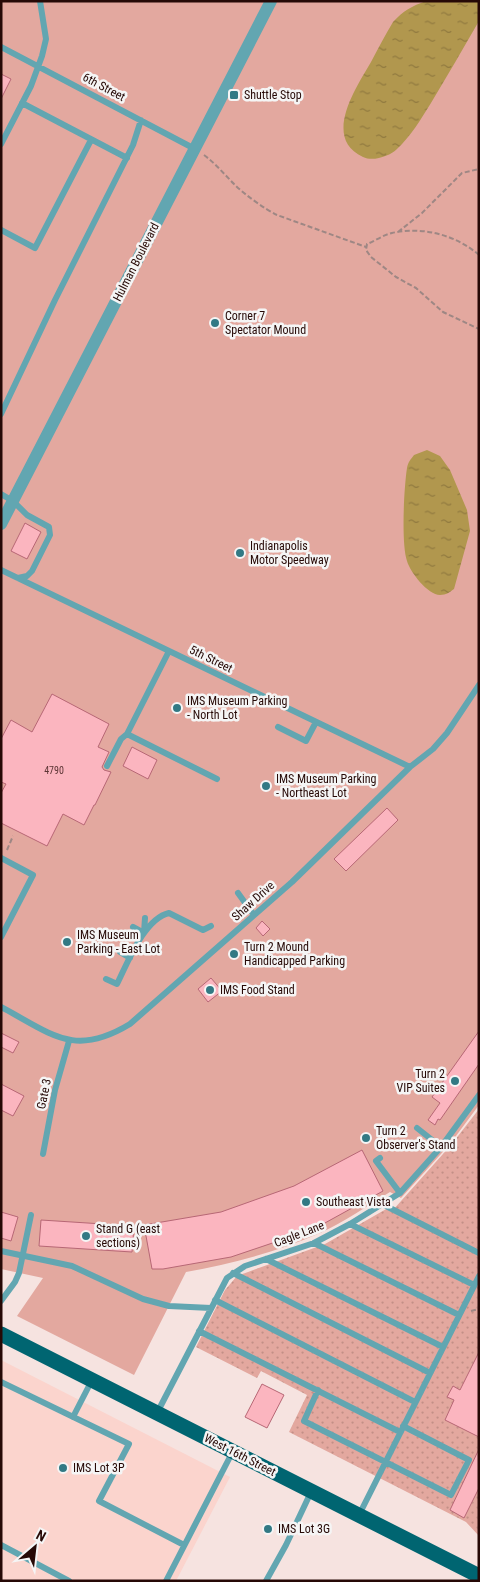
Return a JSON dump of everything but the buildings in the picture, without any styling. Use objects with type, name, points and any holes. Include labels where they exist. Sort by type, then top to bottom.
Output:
[{"type":"main road","name":"West 16th Street","points":[[1,1334],[479,1576]]},
{"type":"street","name":"Hulman Boulevard","points":[[1,524],[272,1]]},
{"type":"lane","points":[[1,144],[31,86],[37,65],[42,56],[46,38],[40,1]]},
{"type":"lane","name":"6th Street","points":[[1,47],[195,149]]},
{"type":"lane","points":[[22,103],[127,158]]},
{"type":"lane","points":[[1,414],[55,300],[134,145],[141,120]]},
{"type":"lane","points":[[1,230],[35,248],[91,140]]},
{"type":"lane","points":[[1,494],[13,501],[27,514],[45,524],[50,530],[50,535],[32,571],[28,576],[16,578]]},
{"type":"lane","name":"5th Street","points":[[1,570],[410,767]]},
{"type":"lane","points":[[107,766],[121,739],[126,734],[169,651]]},
{"type":"lane","name":"Shaw Drive","points":[[1,1008],[69,1041],[99,1039],[118,1032],[130,1024],[254,915],[355,822],[410,767],[433,749],[447,733],[479,685]]},
{"type":"lane","points":[[278,727],[306,741],[316,722]]},
{"type":"lane","points":[[126,734],[217,779]]},
{"type":"lane","points":[[1,937],[33,875],[2,859]]},
{"type":"lane","points":[[238,893],[254,915]]},
{"type":"lane","points":[[106,979],[117,984],[144,932],[161,915],[169,913],[182,916],[203,930],[211,926]]},
{"type":"lane","points":[[144,932],[145,918]]},
{"type":"lane","points":[[133,927],[144,932]]},
{"type":"lane","points":[[120,952],[130,958]]},
{"type":"lane","name":"Gate 3","points":[[44,1154],[55,1090],[69,1041]]},
{"type":"lane","name":"Cagle Lane","points":[[233,1272],[245,1266],[314,1243],[350,1224],[400,1193],[441,1147],[479,1095]]},
{"type":"lane","points":[[417,1128],[441,1147]]},
{"type":"lane","points":[[380,1158],[376,1161],[400,1193]]},
{"type":"lane","points":[[382,1204],[479,1253]]},
{"type":"lane","points":[[1,1302],[15,1282],[23,1256],[31,1215]]},
{"type":"lane","points":[[350,1224],[474,1285]]},
{"type":"lane","points":[[314,1243],[459,1315]]},
{"type":"lane","points":[[1,1251],[72,1266],[143,1299],[169,1306],[211,1308]]},
{"type":"lane","points":[[266,1259],[443,1347]]},
{"type":"lane","points":[[157,1413],[214,1300],[233,1272],[430,1372]]},
{"type":"lane","points":[[358,1515],[479,1276]]},
{"type":"lane","points":[[214,1300],[415,1402]]},
{"type":"lane","points":[[199,1330],[318,1390],[469,1460],[451,1495],[304,1422],[318,1390]]},
{"type":"lane","points":[[72,1417],[92,1380]]},
{"type":"lane","points":[[1,1382],[129,1444],[99,1501],[184,1545]]},
{"type":"lane","points":[[166,1581],[233,1451]]},
{"type":"lane","points":[[266,1581],[286,1545],[311,1491]]},
{"type":"lane","points":[[1,1545],[69,1581]]},
{"type":"path","points":[[195,149],[217,165],[236,187],[265,209],[366,247]]},
{"type":"path","points":[[396,233],[422,213],[462,173],[479,169]]},
{"type":"path","points":[[366,247],[367,244],[390,234],[412,231],[447,236],[468,246],[479,255]]},
{"type":"path","points":[[366,247],[371,257],[396,277],[416,288],[442,312],[479,328]]},
{"type":"path","points":[[479,431],[479,437]]},
{"type":"path","points":[[2,859],[14,836]]},
{"type":"shaded area","name":"Indianapolis Motor Speedway","points":[[1,1],[479,1],[479,1105],[450,1144],[401,1198],[390,1192],[338,1224],[304,1240],[254,1257],[186,1272],[134,1375],[17,1316],[43,1278],[1,1269]]},
{"type":"shaded area","points":[[479,1109],[479,1536],[466,1522],[289,1432],[307,1395],[261,1371],[257,1378],[196,1347],[225,1290],[237,1276],[325,1244],[388,1208],[393,1210],[451,1145]]},
{"type":"shaded area","name":"IMS Lot 3P","points":[[1,1360],[230,1477],[176,1581],[1,1581]]},
{"type":"water","points":[[426,1],[479,1],[479,21],[431,103],[407,139],[394,152],[386,156],[376,159],[363,157],[351,149],[345,138],[344,125],[351,98],[393,22],[408,9]]},
{"type":"water","points":[[427,450],[440,456],[450,470],[467,510],[470,531],[454,589],[442,595],[435,594],[420,582],[409,566],[405,553],[404,515],[407,468],[414,455]]},
{"type":"place","name":"Shuttle Stop","points":[[234,95]]},
{"type":"place","name":"Corner 7 Spectator Mound","points":[[215,323]]},
{"type":"place","name":"Indianapolis Motor Speedway","points":[[240,553]]},
{"type":"place","name":"IMS Museum Parking - North Lot","points":[[177,708]]},
{"type":"place","name":"IMS Museum Parking - Northeast Lot","points":[[266,786]]},
{"type":"place","name":"IMS Museum Parking - East Lot","points":[[67,942]]},
{"type":"place","name":"Turn 2 Mound Handicapped Parking","points":[[234,954]]},
{"type":"place","name":"IMS Food Stand","points":[[210,990]]},
{"type":"place","name":"Turn 2 VIP Suites","points":[[455,1081]]},
{"type":"place","name":"Turn 2 Observer's Stand","points":[[366,1138]]},
{"type":"place","name":"Southeast Vista","points":[[306,1202]]},
{"type":"place","name":"Stand G (east sections)","points":[[86,1236]]},
{"type":"place","name":"IMS Lot 3P","points":[[63,1468]]},
{"type":"place","name":"IMS Lot 3G","points":[[268,1529]]}]
